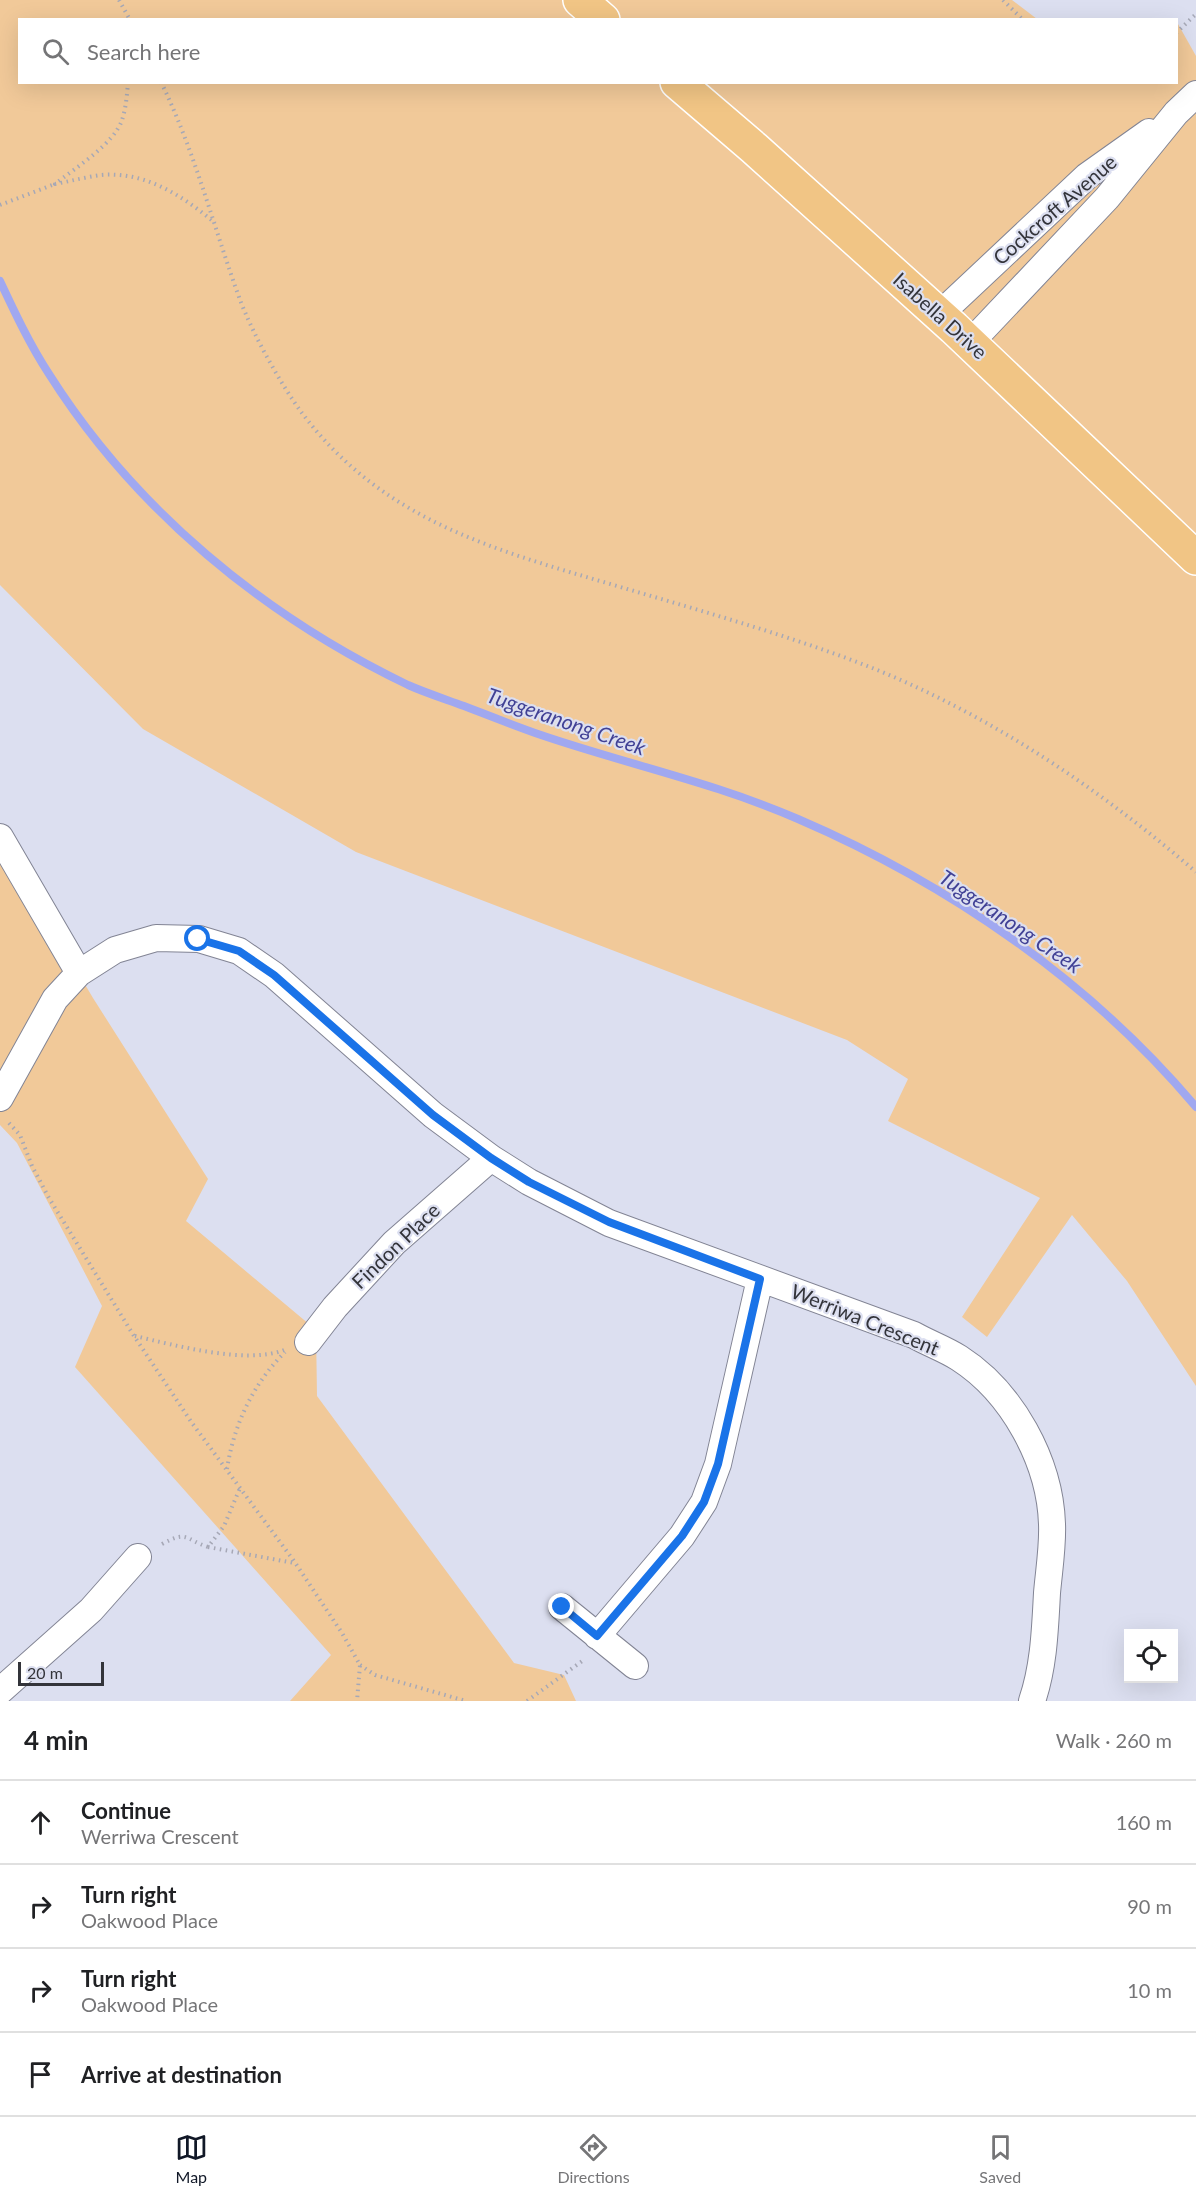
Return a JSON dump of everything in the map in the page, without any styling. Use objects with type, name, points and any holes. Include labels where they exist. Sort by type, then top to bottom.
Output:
[{"type":"main road","points":[[580,0],[601,18]]},
{"type":"main road","name":"Isabella Drive","points":[[679,84],[754,148],[970,343],[1196,558]]},
{"type":"street","name":"Cockcroft Avenue","points":[[970,343],[1107,198],[1176,113],[1196,94]]},
{"type":"street","name":"Cockcroft Avenue","points":[[939,315],[1087,176],[1176,113]]},
{"type":"street","points":[[0,837],[79,973]]},
{"type":"street","name":"Werriwa Crescent","points":[[4,1110],[55,999],[79,973],[115,950],[156,939],[198,939],[239,951],[274,975],[433,1115],[491,1158],[529,1182],[609,1222],[914,1335],[958,1358],[978,1373],[1012,1409],[1036,1453],[1050,1501],[1053,1525],[1043,1656],[1032,1701]]},
{"type":"street","name":"Findon Place","points":[[308,1342],[335,1307],[394,1244],[491,1158]]},
{"type":"street","points":[[597,1636],[682,1536],[704,1502],[718,1464],[760,1279]]},
{"type":"street","points":[[0,1691],[91,1610],[138,1557]]},
{"type":"street","points":[[562,1607],[635,1666]]},
{"type":"path","points":[[119,0],[127,18]]},
{"type":"path","points":[[1003,0],[1021,18]]},
{"type":"path","points":[[1178,31],[1196,14]]},
{"type":"path","points":[[56,184],[114,133],[122,121],[128,84]]},
{"type":"path","points":[[162,84],[196,165],[240,300],[272,364],[301,412],[342,457],[377,488],[400,505],[464,536],[510,554],[764,630],[849,659],[930,694],[995,728],[1080,781],[1155,837],[1196,872]]},
{"type":"path","points":[[0,205],[56,184],[101,175],[115,175],[136,178],[179,195],[215,223]]},
{"type":"path","points":[[4,1110],[20,1135],[49,1198],[134,1336],[226,1470],[294,1563],[342,1633],[360,1665],[375,1675],[466,1701]]},
{"type":"path","points":[[134,1336],[188,1348],[234,1354],[268,1355],[290,1348],[269,1368],[250,1396],[237,1429],[226,1470]]},
{"type":"path","points":[[208,1547],[224,1526],[240,1488]]},
{"type":"path","points":[[138,1557],[178,1536],[188,1536],[208,1547],[294,1563]]},
{"type":"path","points":[[527,1701],[598,1650],[597,1636]]},
{"type":"path","points":[[357,1701],[360,1665]]},
{"type":"shaded area","points":[[0,0],[1012,0],[1036,18],[18,18],[18,84],[1178,84],[1178,24],[1196,56],[1196,1386],[1127,1281],[1072,1215],[987,1337],[962,1317],[1040,1198],[888,1121],[908,1079],[847,1040],[356,852],[143,729],[0,585]]},
{"type":"shaded area","points":[[0,842],[93,998],[208,1179],[186,1221],[316,1330],[317,1396],[514,1663],[564,1675],[576,1701],[290,1701],[331,1655],[75,1367],[102,1306],[17,1143],[0,1125]]},
{"type":"waterway","name":"Tuggeranong Creek","points":[[0,281],[29,340],[49,374],[83,424],[121,470],[162,514],[207,555],[254,592],[303,626],[355,657],[415,688],[541,735],[703,784],[767,806],[854,845],[909,874],[962,905],[1014,940],[1063,978],[1155,1061],[1196,1107]]},
{"type":"route","points":[[198,939],[239,951],[274,975],[433,1115],[491,1158],[529,1182],[609,1222],[760,1279],[718,1464],[704,1502],[682,1536],[597,1636],[562,1607]]}]
